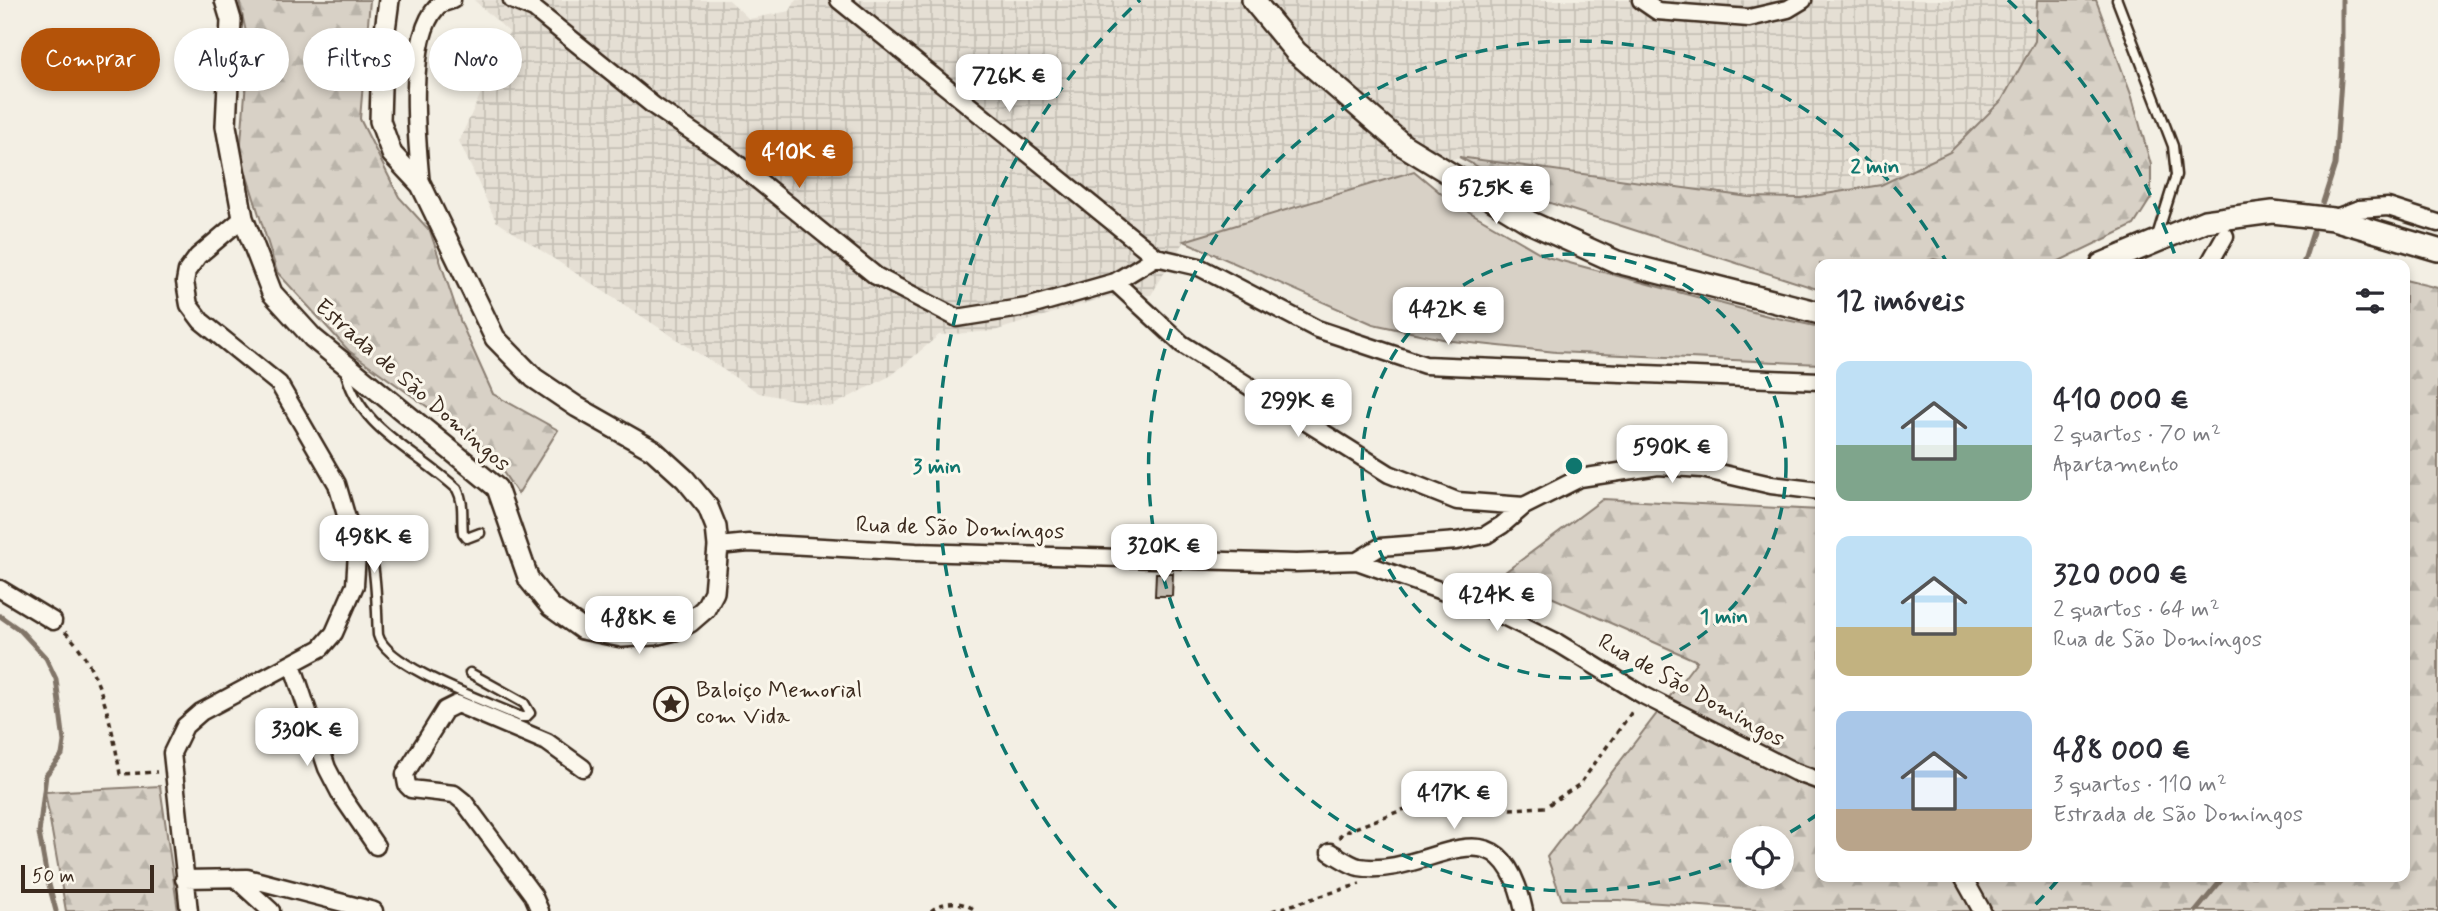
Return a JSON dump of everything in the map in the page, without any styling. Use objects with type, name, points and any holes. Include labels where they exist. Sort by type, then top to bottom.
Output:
[{"type":"main road","points":[[1253,0],[1296,52],[1403,145],[1529,222],[1617,262],[1815,312]]},
{"type":"main road","points":[[2115,259],[2205,221],[2273,212],[2333,219],[2438,250]]},
{"type":"street","name":"Estrada de São Domingos","points":[[225,0],[231,20],[226,126],[243,218],[272,293],[313,338],[497,488],[528,580],[551,607],[582,629],[622,637],[654,635],[675,630],[705,609],[714,592],[718,547],[716,527],[708,507],[685,479],[653,450],[577,407],[534,378],[495,338],[421,185],[392,154],[380,121],[382,54],[389,0]]},
{"type":"street","points":[[421,185],[416,75],[425,27],[438,5],[452,0]]},
{"type":"street","points":[[512,0],[534,9],[653,106],[728,156],[876,276],[957,318],[1027,307],[1115,282],[1156,257]]},
{"type":"street","points":[[839,0],[1156,257],[1199,267],[1317,329],[1425,365],[1815,380]]},
{"type":"street","points":[[1641,0],[1657,11],[1749,18],[1788,9],[1803,0]]},
{"type":"street","points":[[2333,219],[2359,209],[2388,207],[2438,223]]},
{"type":"street","points":[[189,911],[172,753],[186,726],[201,712],[321,648],[334,633],[355,585],[357,553],[337,484],[279,384],[201,321],[188,305],[185,282],[187,271],[198,256],[243,218]]},
{"type":"street","points":[[2212,259],[2225,236]]},
{"type":"street","points":[[1115,282],[1182,344],[1389,474],[1457,501],[1524,506]]},
{"type":"street","points":[[1357,561],[1380,547],[1457,541],[1486,535],[1524,506],[1580,478],[1658,466],[1702,469],[1771,485],[1815,490]]},
{"type":"street","name":"Rua de São Domingos","points":[[718,547],[748,543],[916,552],[1296,563],[1357,561],[1481,605],[1558,643],[1643,695],[1744,748],[1815,779]]},
{"type":"street","points":[[0,589],[53,621]]},
{"type":"street","points":[[292,664],[327,768],[341,795],[376,846]]},
{"type":"street","points":[[540,911],[533,895],[464,802],[454,794],[411,789],[407,785],[405,774],[445,710],[457,704],[547,742],[583,768]]},
{"type":"street","points":[[1331,852],[1356,867],[1376,868],[1396,866],[1446,851],[1478,846],[1499,855],[1513,878],[1523,906]]},
{"type":"street","points":[[235,878],[271,911]]},
{"type":"street","points":[[184,879],[247,878],[374,911]]},
{"type":"street","points":[[1966,882],[1982,911]]},
{"type":"lane","points":[[2117,0],[2173,146],[2176,175],[2155,243]]},
{"type":"lane","points":[[343,363],[352,392],[371,421],[457,489],[464,509],[463,533],[467,538],[480,533]]},
{"type":"lane","points":[[347,519],[359,524],[370,544],[378,635],[384,649],[408,667],[508,712],[521,717],[530,713],[524,703],[470,673]]},
{"type":"path","points":[[53,621],[76,642],[98,686],[112,722],[120,774],[174,771]]},
{"type":"path","points":[[1331,852],[1342,833],[1423,802],[1462,802],[1510,809],[1545,807],[1580,784],[1643,695]]},
{"type":"path","points":[[1272,911],[1363,883]]},
{"type":"path","points":[[931,911],[949,903],[965,903],[977,911]]},
{"type":"shaded area","points":[[474,0],[729,0],[749,19],[790,11],[796,0],[2037,0],[2035,41],[2002,100],[1950,152],[1881,185],[1801,198],[1749,197],[1459,157],[1184,241],[1151,295],[1106,297],[994,331],[939,335],[892,375],[830,407],[759,393],[496,221],[459,141],[482,91],[522,91],[522,28],[505,28]]},
{"type":"green space","points":[[239,0],[370,0],[368,28],[303,28],[303,91],[362,91],[360,119],[399,197],[430,231],[461,323],[493,394],[558,430],[518,494],[488,450],[349,351],[277,272],[240,154],[245,91],[289,91],[289,28],[245,28]]},
{"type":"green space","points":[[2037,0],[2096,0],[2132,97],[2151,165],[2151,198],[2134,225],[2063,259],[1815,259],[1815,288],[1541,200],[1459,157],[1749,197],[1801,198],[1881,185],[1950,152],[2002,100],[2035,41]]},
{"type":"green space","points":[[1414,171],[1449,200],[1547,257],[1815,326],[1815,364],[1556,352],[1452,341],[1373,324],[1184,241]]},
{"type":"green space","points":[[2410,281],[2438,288],[2438,911],[1771,911],[1619,900],[1562,900],[1547,857],[1697,661],[1501,575],[1603,499],[1815,510],[1815,882],[2410,882]]},
{"type":"green space","points":[[160,786],[178,911],[66,911],[45,792]]},
{"type":"building","points":[[1156,573],[1173,573],[1172,596],[1155,596]]},
{"type":"waterway","points":[[2323,202],[2335,165],[2342,66],[2342,0]]},
{"type":"waterway","points":[[2305,259],[2313,232]]},
{"type":"waterway","points":[[0,616],[20,630],[46,658],[56,679],[64,742],[62,755],[46,775],[39,833],[56,911]]},
{"type":"waterway","points":[[2196,911],[2220,882]]},
{"type":"place","name":"Baloiço Memorial com Vida","points":[[671,704]]}]
